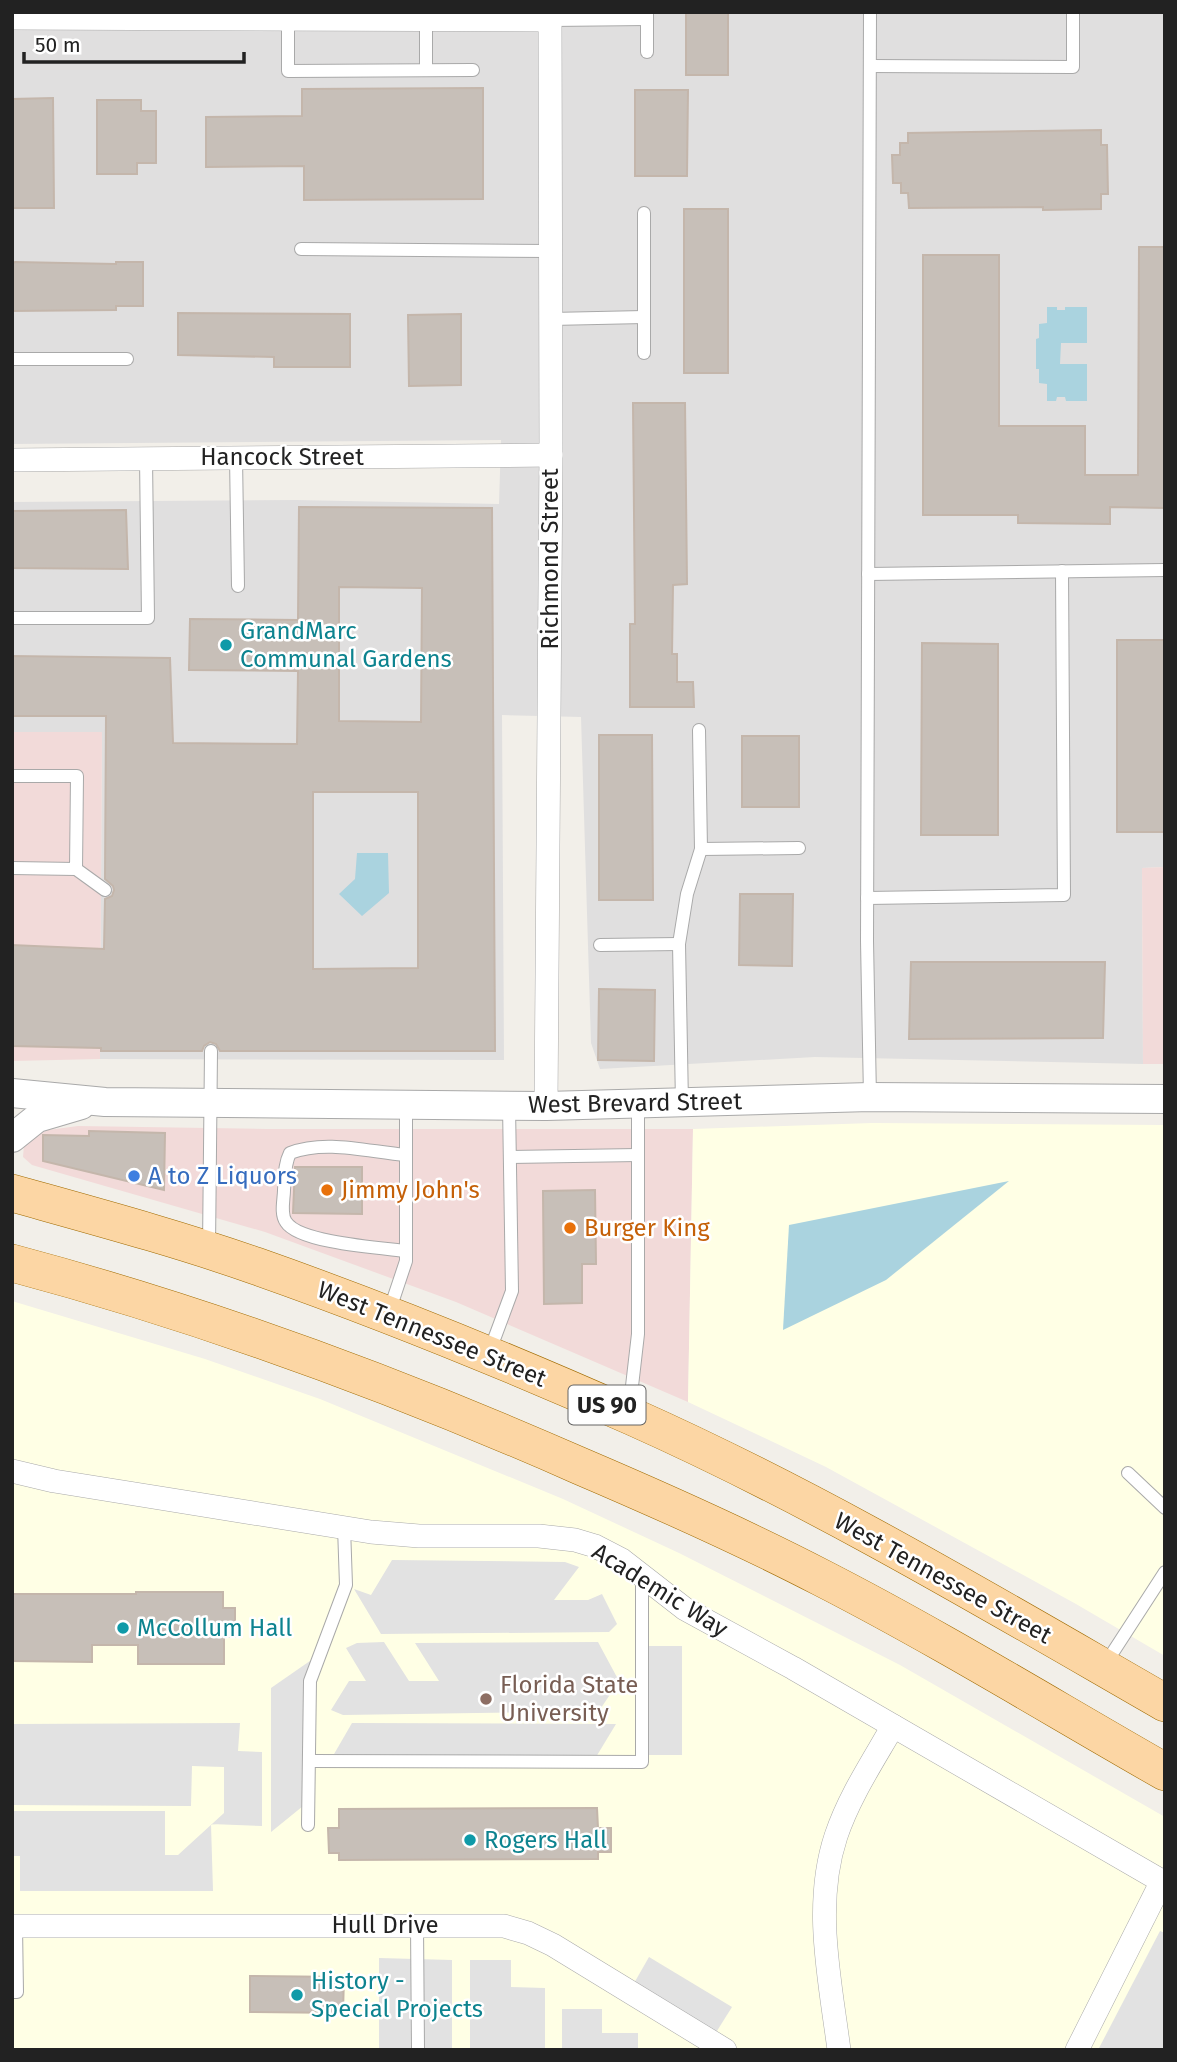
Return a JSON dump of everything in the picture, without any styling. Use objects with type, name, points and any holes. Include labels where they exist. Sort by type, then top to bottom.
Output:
[{"type":"main road","name":"West Tennessee Street","points":[[12,1193],[209,1251],[388,1314],[489,1354],[629,1415],[899,1551],[1165,1703]]},
{"type":"main road","name":"US 90","points":[[12,1263],[174,1310],[333,1365],[466,1416],[642,1493],[757,1545],[897,1618],[1165,1772]]},
{"type":"street","points":[[12,18],[426,19],[550,16]]},
{"type":"street","name":"Richmond Street","points":[[545,1106],[551,455],[550,16]]},
{"type":"street","name":"Hancock Street","points":[[12,460],[551,455]]},
{"type":"street","name":"West Brevard Street","points":[[12,1093],[104,1102],[545,1106],[870,1097],[1165,1099]]},
{"type":"street","name":"West Brevard Street","points":[[12,1139],[37,1118],[80,1105],[104,1102]]},
{"type":"street","name":"Academic Way","points":[[12,1471],[54,1481],[344,1527],[419,1536],[564,1538],[603,1550],[685,1609],[1164,1882]]},
{"type":"street","points":[[839,2050],[825,1938],[828,1872],[843,1818],[893,1726]]},
{"type":"street","points":[[1077,2050],[1164,1882]]},
{"type":"street","name":"Hull Drive","points":[[14,1926],[491,1925],[528,1933],[560,1948],[710,2046]]},
{"type":"lane","points":[[870,12],[867,898],[870,1097]]},
{"type":"lane","points":[[870,66],[1073,67],[1073,12]]},
{"type":"lane","points":[[550,16],[646,15],[646,52]]},
{"type":"lane","points":[[288,19],[288,71],[473,71]]},
{"type":"lane","points":[[426,19],[426,71]]},
{"type":"lane","points":[[643,353],[644,213]]},
{"type":"lane","points":[[301,249],[551,251]]},
{"type":"lane","points":[[551,319],[643,317]]},
{"type":"lane","points":[[12,359],[127,359]]},
{"type":"lane","points":[[236,457],[239,586]]},
{"type":"lane","points":[[12,618],[148,618],[146,458]]},
{"type":"lane","points":[[868,574],[1165,570]]},
{"type":"lane","points":[[867,898],[1064,895],[1062,571]]},
{"type":"lane","points":[[682,1103],[679,944],[687,894],[701,849],[699,730]]},
{"type":"lane","points":[[12,776],[77,776],[76,869]]},
{"type":"lane","points":[[701,849],[799,848]]},
{"type":"lane","points":[[12,868],[76,869],[104,890]]},
{"type":"lane","points":[[600,945],[679,944]]},
{"type":"lane","points":[[209,1251],[211,1051]]},
{"type":"lane","points":[[388,1314],[406,1261],[406,1105]]},
{"type":"lane","points":[[489,1354],[512,1291],[509,1105]]},
{"type":"lane","points":[[629,1415],[638,1334],[638,1105]]},
{"type":"lane","points":[[406,1155],[336,1147],[290,1153],[286,1162],[283,1212],[286,1223],[296,1230],[335,1243],[406,1251]]},
{"type":"lane","points":[[510,1157],[638,1155]]},
{"type":"lane","points":[[1128,1473],[1165,1508]]},
{"type":"lane","points":[[308,1825],[310,1681],[346,1585],[344,1527]]},
{"type":"lane","points":[[1104,1668],[1165,1572]]},
{"type":"lane","points":[[309,1761],[642,1762],[642,1576]]},
{"type":"lane","points":[[417,1925],[418,2050]]},
{"type":"lane","points":[[12,1992],[17,1992],[14,1926]]},
{"type":"shaded area","points":[[12,12],[1165,12],[1165,867],[1142,868],[1143,1064],[815,1057],[600,1069],[591,1043],[581,717],[502,715],[504,1060],[100,1059],[102,732],[12,732],[12,502],[296,500],[499,504],[501,440],[12,444]]},
{"type":"shaded area","points":[[12,732],[102,732],[100,1059],[12,1061]]},
{"type":"shaded area","points":[[1165,867],[1165,1064],[1143,1064],[1142,868]]},
{"type":"shaded area","points":[[872,1123],[1165,1125],[1165,1656],[826,1467],[688,1402],[693,1129]]},
{"type":"shaded area","points":[[78,1126],[693,1129],[688,1402],[456,1302],[265,1232],[32,1165],[23,1157],[24,1145],[31,1137],[48,1130]]},
{"type":"shaded area","name":"Florida State University","points":[[12,1301],[205,1359],[320,1399],[563,1499],[679,1553],[900,1665],[1165,1817],[1165,2050],[12,2050]]},
{"type":"shaded area","points":[[392,1560],[565,1562],[579,1567],[554,1600],[588,1600],[602,1594],[617,1624],[609,1632],[381,1634],[354,1589],[371,1595]]},
{"type":"shaded area","points":[[384,1642],[409,1681],[439,1681],[415,1643],[598,1642],[619,1681],[599,1711],[343,1715],[331,1710],[349,1681],[366,1681],[346,1648],[357,1643]]},
{"type":"shaded area","points":[[642,1646],[682,1646],[682,1755],[642,1755]]},
{"type":"shaded area","points":[[320,1654],[310,1681],[308,1802],[271,1832],[271,1688]]},
{"type":"shaded area","points":[[240,1723],[238,1751],[262,1752],[262,1826],[212,1824],[224,1813],[224,1767],[192,1766],[191,1806],[12,1805],[12,1724]]},
{"type":"shaded area","points":[[352,1723],[616,1724],[593,1762],[330,1761]]},
{"type":"shaded area","points":[[12,1811],[165,1811],[165,1855],[178,1855],[211,1825],[213,1891],[20,1891],[20,1856],[12,1856]]},
{"type":"shaded area","points":[[1160,1931],[1165,1933],[1165,2050],[1098,2050]]},
{"type":"shaded area","points":[[649,1957],[732,2007],[710,2042],[629,1992]]},
{"type":"shaded area","points":[[379,1958],[452,1960],[452,2050],[379,2050]]},
{"type":"shaded area","points":[[470,1960],[511,1960],[511,1987],[545,1988],[545,2050],[470,2050]]},
{"type":"shaded area","points":[[562,2009],[602,2009],[602,2033],[638,2033],[638,2050],[562,2050]]},
{"type":"water","points":[[1047,307],[1065,310],[1065,307],[1087,307],[1087,343],[1061,343],[1060,364],[1087,364],[1087,401],[1066,401],[1065,397],[1057,397],[1056,401],[1047,401],[1047,384],[1039,383],[1036,339],[1039,338],[1039,324],[1047,323]]},
{"type":"water","points":[[357,853],[388,853],[389,893],[362,916],[339,894],[355,879]]},
{"type":"water","points":[[1009,1181],[886,1280],[783,1330],[789,1225]]},
{"type":"building","points":[[686,12],[728,12],[728,75],[686,75]]},
{"type":"building","points":[[483,88],[483,199],[304,200],[304,166],[206,167],[206,117],[302,116],[302,89]]},
{"type":"building","points":[[635,90],[688,90],[687,176],[635,176]]},
{"type":"building","points":[[53,98],[54,208],[12,208],[12,99]]},
{"type":"building","points":[[97,100],[141,100],[141,111],[156,111],[156,163],[137,163],[137,174],[97,174]]},
{"type":"building","points":[[1101,130],[1101,145],[1107,145],[1108,194],[1101,194],[1101,209],[909,208],[908,193],[901,193],[901,183],[893,183],[892,155],[900,155],[900,143],[908,143],[908,133]]},
{"type":"building","points":[[684,209],[728,209],[728,373],[684,373]]},
{"type":"building","points":[[1139,247],[1165,247],[1165,508],[1110,507],[1110,524],[1018,523],[1018,515],[923,515],[923,255],[999,255],[999,426],[1085,426],[1085,475],[1138,475]]},
{"type":"building","points":[[143,262],[143,306],[116,306],[116,310],[12,311],[12,264]]},
{"type":"building","points":[[178,313],[350,314],[350,367],[274,367],[274,357],[178,355]]},
{"type":"building","points":[[461,314],[461,385],[409,386],[408,315]]},
{"type":"building","points":[[633,403],[685,403],[687,584],[673,585],[672,654],[677,654],[677,682],[693,682],[694,707],[630,707],[630,624],[635,624]]},
{"type":"building","points":[[299,507],[492,508],[495,1051],[220,1051],[216,1044],[210,1042],[202,1051],[101,1051],[101,1048],[12,1046],[12,945],[104,949],[105,899],[112,896],[114,890],[105,879],[106,716],[12,716],[12,656],[170,658],[173,743],[297,744],[298,671],[189,670],[190,619],[298,620]],"holes":[[[339,587],[422,588],[421,722],[339,721]],[[313,792],[418,792],[418,968],[313,969]]]},
{"type":"building","points":[[126,510],[128,569],[12,568],[12,511]]},
{"type":"building","points":[[1117,640],[1165,640],[1165,832],[1117,832]]},
{"type":"building","points":[[922,643],[998,644],[998,835],[921,835]]},
{"type":"building","points":[[599,735],[652,735],[653,900],[599,900]]},
{"type":"building","points":[[742,736],[799,736],[799,807],[742,807]]},
{"type":"building","points":[[740,894],[793,894],[792,966],[739,965]]},
{"type":"building","points":[[911,962],[1105,962],[1103,1038],[909,1039]]},
{"type":"building","points":[[599,989],[655,990],[654,1061],[598,1060]]},
{"type":"building","name":"A to Z Liquors","points":[[89,1131],[165,1133],[164,1190],[43,1161],[43,1135],[89,1136]]},
{"type":"building","name":"Jimmy John's","points":[[295,1167],[362,1167],[362,1214],[293,1213]]},
{"type":"building","name":"Burger King","points":[[595,1190],[596,1264],[582,1264],[582,1303],[544,1304],[543,1191]]},
{"type":"building","name":"McCollum Hall","points":[[223,1592],[223,1608],[235,1608],[235,1637],[224,1637],[224,1664],[138,1664],[138,1645],[92,1645],[92,1662],[12,1661],[12,1594]]},
{"type":"building","name":"Rogers Hall","points":[[597,1808],[598,1828],[611,1828],[611,1852],[598,1852],[598,1859],[339,1860],[339,1853],[329,1853],[328,1828],[339,1828],[339,1809]]},
{"type":"building","name":"History - Special Projects","points":[[250,1976],[344,1977],[343,2013],[250,2012]]},
{"type":"place","name":"GrandMarc Communal Gardens","points":[[226,645]]},
{"type":"place","name":"A to Z Liquors","points":[[134,1176]]},
{"type":"place","name":"Jimmy John's","points":[[327,1190]]},
{"type":"place","name":"Burger King","points":[[570,1228]]},
{"type":"place","name":"McCollum Hall","points":[[123,1628]]},
{"type":"place","name":"Florida State University","points":[[486,1699]]},
{"type":"place","name":"Rogers Hall","points":[[470,1840]]},
{"type":"place","name":"History - Special Projects","points":[[297,1995]]}]
